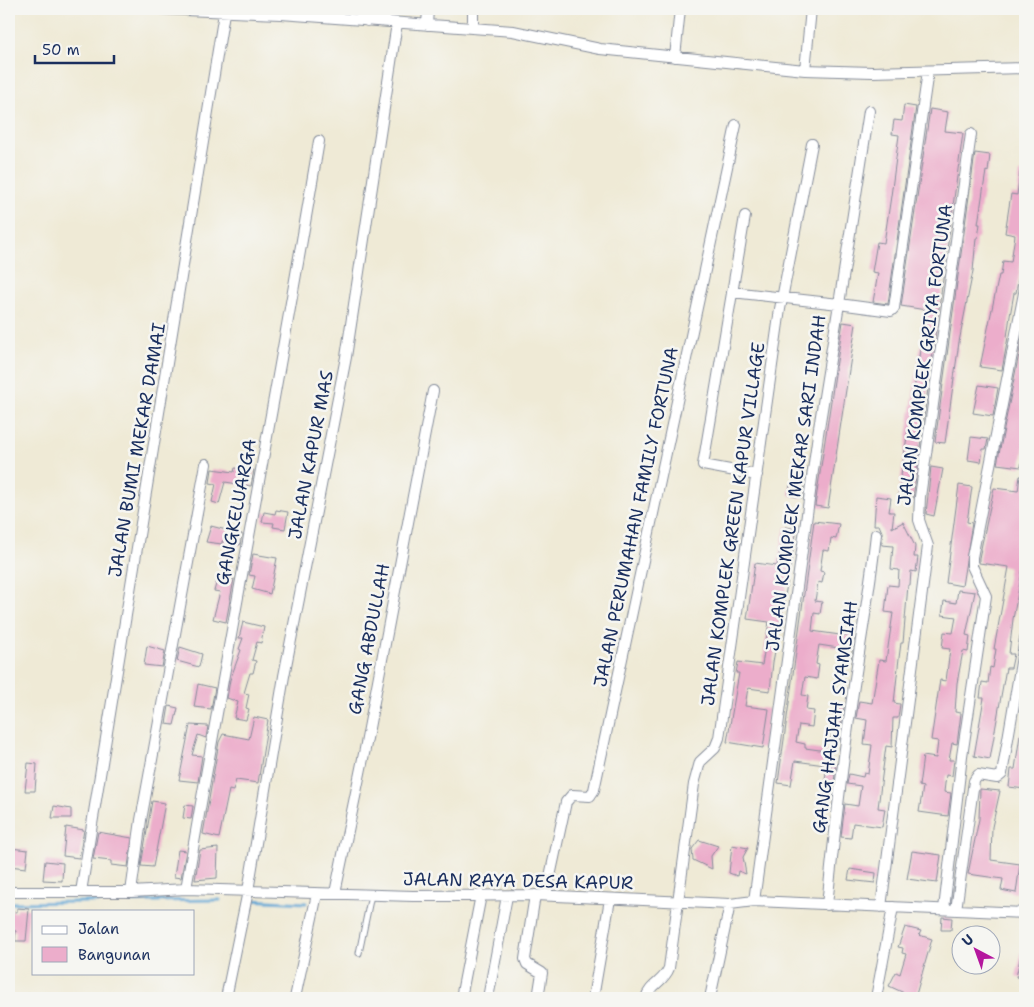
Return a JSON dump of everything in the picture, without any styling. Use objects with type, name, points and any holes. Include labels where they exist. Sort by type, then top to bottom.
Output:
[{"type":"street","points":[[160,9],[205,10],[224,13],[262,11],[427,26],[513,31],[600,49],[804,70],[928,71],[1025,68]]},
{"type":"street","points":[[367,21],[368,9]]},
{"type":"street","points":[[427,26],[428,9]]},
{"type":"street","points":[[473,9],[473,28]]},
{"type":"street","points":[[675,57],[680,9]]},
{"type":"street","points":[[804,70],[811,9]]},
{"type":"street","name":"JALAN BUMI MEKAR DAMAI","points":[[81,892],[224,13]]},
{"type":"street","name":"JALAN KAPUR MAS","points":[[226,998],[248,891],[280,694],[346,357],[397,23]]},
{"type":"street","name":"JALAN KOMPLEK MEKAR SARI INDAH","points":[[754,901],[818,434],[839,304],[890,311],[894,308],[928,71]]},
{"type":"street","points":[[732,292],[839,304],[869,111]]},
{"type":"street","name":"JALAN PERUMAHAN FAMILY FORTUNA","points":[[541,895],[566,802],[572,795],[590,796],[594,790],[736,125]]},
{"type":"street","name":"JALAN KOMPLEK GRIYA FORTUNA","points":[[881,907],[928,546],[920,525],[919,512],[924,460],[971,134]]},
{"type":"street","name":"GANGKELUARGA","points":[[186,889],[226,653],[290,315],[319,141]]},
{"type":"street","name":"JALAN KOMPLEK GREEN KAPUR VILLAGE","points":[[646,998],[652,987],[664,978],[668,972],[694,784],[700,762],[715,748],[719,738],[783,299],[812,144]]},
{"type":"street","points":[[744,216],[703,465],[757,475]]},
{"type":"street","points":[[944,909],[962,756],[986,596],[972,566],[972,557],[1025,288]]},
{"type":"street","name":"GANG ABDULLAH","points":[[335,893],[365,749],[433,391]]},
{"type":"street","points":[[131,892],[141,820],[206,464]]},
{"type":"street","name":"GANG HAJJAH SYAMSIAH","points":[[827,905],[839,795],[871,583],[876,534]]},
{"type":"street","points":[[956,910],[974,781],[978,775],[997,778],[1002,774],[1025,639]]},
{"type":"street","name":"JALAN RAYA DESA KAPUR","points":[[9,892],[131,892],[186,889],[317,894],[541,895],[730,904],[754,901],[1025,913]]},
{"type":"street","points":[[295,998],[317,894]]},
{"type":"street","points":[[460,998],[481,895]]},
{"type":"street","points":[[538,998],[542,973],[526,964],[525,959],[541,895]]},
{"type":"street","points":[[488,998],[507,896]]},
{"type":"street","points":[[593,998],[610,899]]},
{"type":"street","points":[[710,998],[730,904]]},
{"type":"street","points":[[876,998],[893,907]]},
{"type":"lane","points":[[359,953],[371,894]]},
{"type":"building","points":[[904,105],[916,107],[888,304],[873,302],[878,273],[872,272],[877,242],[884,243],[891,196],[899,135],[892,134],[894,120],[902,121]]},
{"type":"building","points":[[930,109],[948,112],[945,131],[963,133],[913,498],[898,496],[926,310],[901,306]]},
{"type":"building","points":[[975,153],[990,155],[988,172],[986,171],[978,224],[980,224],[978,238],[976,238],[973,271],[959,342],[945,443],[935,442]]},
{"type":"building","points":[[1020,172],[1025,173],[1025,251],[1023,251],[1016,293],[1014,293],[1002,370],[980,367],[1003,261],[1011,262],[1015,235],[1005,233],[1011,194],[1017,195]]},
{"type":"building","points":[[843,322],[856,324],[828,508],[815,506]]},
{"type":"building","points":[[1022,339],[1025,339],[1025,437],[1021,467],[997,464]]},
{"type":"building","points":[[979,385],[998,388],[993,416],[973,413]]},
{"type":"building","points":[[971,437],[988,439],[986,449],[983,449],[981,462],[968,460]]},
{"type":"building","points":[[931,467],[943,469],[934,516],[926,514]]},
{"type":"building","points":[[235,468],[254,470],[251,486],[225,482],[219,504],[212,502],[216,484],[210,483],[212,469],[234,472]]},
{"type":"building","points":[[1020,476],[1025,476],[1025,556],[1013,619],[1009,654],[1014,654],[1011,668],[1006,668],[990,759],[974,756],[984,698],[980,698],[982,682],[988,683],[990,667],[993,668],[996,649],[994,649],[1009,567],[979,563],[979,558],[994,488],[1018,491]]},
{"type":"building","points":[[790,485],[804,487],[802,498],[789,495]]},
{"type":"building","points":[[959,485],[972,487],[967,522],[972,523],[962,586],[946,583]]},
{"type":"building","points":[[876,496],[891,498],[889,512],[894,512],[892,528],[903,522],[915,546],[914,557],[918,557],[916,572],[911,571],[910,585],[908,585],[903,643],[901,643],[894,703],[900,704],[898,718],[893,718],[892,747],[886,746],[878,808],[885,809],[882,827],[853,823],[851,838],[841,837],[845,804],[858,806],[861,786],[847,784],[849,774],[863,777],[864,773],[868,774],[872,745],[864,744],[867,720],[856,718],[859,701],[872,703],[879,660],[886,661],[893,613],[885,612],[888,585],[898,586],[899,570],[891,569],[893,546],[882,545],[882,532],[879,525],[874,525]]},
{"type":"building","points":[[276,510],[288,512],[285,529],[273,527],[274,523],[262,522],[264,512],[275,514]]},
{"type":"building","points":[[814,521],[839,524],[836,539],[831,538],[829,551],[823,550],[820,571],[824,572],[822,583],[818,582],[815,601],[822,602],[820,614],[814,613],[812,631],[847,636],[848,631],[855,632],[851,659],[843,658],[845,649],[819,645],[816,664],[819,665],[817,679],[805,677],[802,695],[808,696],[806,710],[814,711],[812,727],[799,725],[796,742],[805,744],[805,748],[827,751],[825,765],[795,761],[791,785],[778,783]]},
{"type":"building","points":[[211,526],[242,534],[240,545],[222,541],[222,544],[206,542]]},
{"type":"building","points":[[785,527],[797,529],[773,662],[770,691],[748,688],[745,706],[769,709],[763,748],[727,742],[739,673],[736,673],[738,662],[762,665],[769,622],[747,619],[755,563],[777,566]]},
{"type":"building","points":[[253,554],[277,558],[270,594],[252,589],[255,576],[249,575]]},
{"type":"building","points":[[218,577],[234,579],[226,622],[213,619],[220,592],[214,591]]},
{"type":"building","points":[[958,590],[975,592],[966,635],[970,636],[968,652],[963,651],[957,683],[955,712],[961,713],[957,744],[952,743],[949,760],[954,760],[952,776],[946,775],[944,792],[951,793],[948,816],[919,812],[923,787],[919,786],[923,756],[936,758],[938,741],[931,740],[940,680],[946,681],[950,649],[942,648],[944,632],[953,633],[956,617],[942,615],[944,601],[956,603]]},
{"type":"building","points":[[243,622],[264,627],[261,643],[257,642],[252,660],[256,661],[253,673],[250,673],[244,693],[249,694],[246,708],[249,709],[246,720],[234,718],[238,702],[227,698],[230,680],[241,650],[239,649],[243,638],[239,638]]},
{"type":"building","points":[[147,646],[165,651],[162,667],[144,665]]},
{"type":"building","points":[[180,647],[202,654],[199,667],[177,661]]},
{"type":"building","points":[[198,684],[215,688],[211,709],[194,707]]},
{"type":"building","points":[[169,706],[178,708],[174,725],[166,724]]},
{"type":"building","points":[[836,706],[844,707],[839,740],[831,739]]},
{"type":"building","points":[[254,717],[268,720],[258,783],[236,780],[233,791],[229,790],[219,838],[203,834],[219,742],[223,734],[249,739]]},
{"type":"building","points":[[190,725],[208,726],[206,738],[198,735],[192,755],[202,756],[198,782],[179,780]]},
{"type":"building","points":[[1020,735],[1025,735],[1025,789],[1009,787],[1011,769],[1015,769]]},
{"type":"building","points":[[28,763],[37,764],[35,791],[25,791]]},
{"type":"building","points":[[827,765],[836,767],[833,789],[824,787]]},
{"type":"building","points":[[980,789],[1000,791],[992,827],[991,860],[1020,864],[1016,893],[1001,890],[1003,879],[968,874],[979,819]]},
{"type":"building","points":[[152,801],[165,803],[153,867],[141,866]]},
{"type":"building","points":[[185,805],[193,806],[191,819],[183,818]]},
{"type":"building","points":[[54,806],[71,809],[71,818],[52,818]]},
{"type":"building","points":[[66,827],[84,830],[79,858],[63,856]]},
{"type":"building","points":[[98,832],[132,838],[128,867],[111,865],[111,861],[93,859]]},
{"type":"building","points":[[699,840],[718,846],[711,856],[712,869],[693,860],[692,849]]},
{"type":"building","points":[[732,845],[748,848],[743,857],[746,874],[738,871],[737,876],[729,873]]},
{"type":"building","points":[[10,848],[28,850],[26,868],[9,866]]},
{"type":"building","points":[[218,848],[217,878],[195,880],[200,850]]},
{"type":"building","points":[[178,850],[186,851],[181,878],[174,877]]},
{"type":"building","points":[[912,851],[941,855],[937,883],[907,879]]},
{"type":"building","points":[[45,861],[63,863],[62,881],[43,880]]},
{"type":"building","points":[[850,869],[876,873],[875,883],[848,880]]},
{"type":"building","points":[[17,908],[29,909],[26,941],[15,941],[16,931],[9,930],[9,911],[17,912]]},
{"type":"building","points":[[942,917],[952,918],[951,930],[941,930]]},
{"type":"building","points":[[905,927],[921,931],[919,935],[932,939],[915,998],[889,986],[896,972],[900,974],[906,954],[902,953],[903,948],[898,947]]},
{"type":"building","points":[[1022,950],[1025,950],[1025,979],[1016,977]]},
{"type":"waterway","points":[[9,903],[220,900]]},
{"type":"waterway","points":[[249,900],[306,903]]}]
